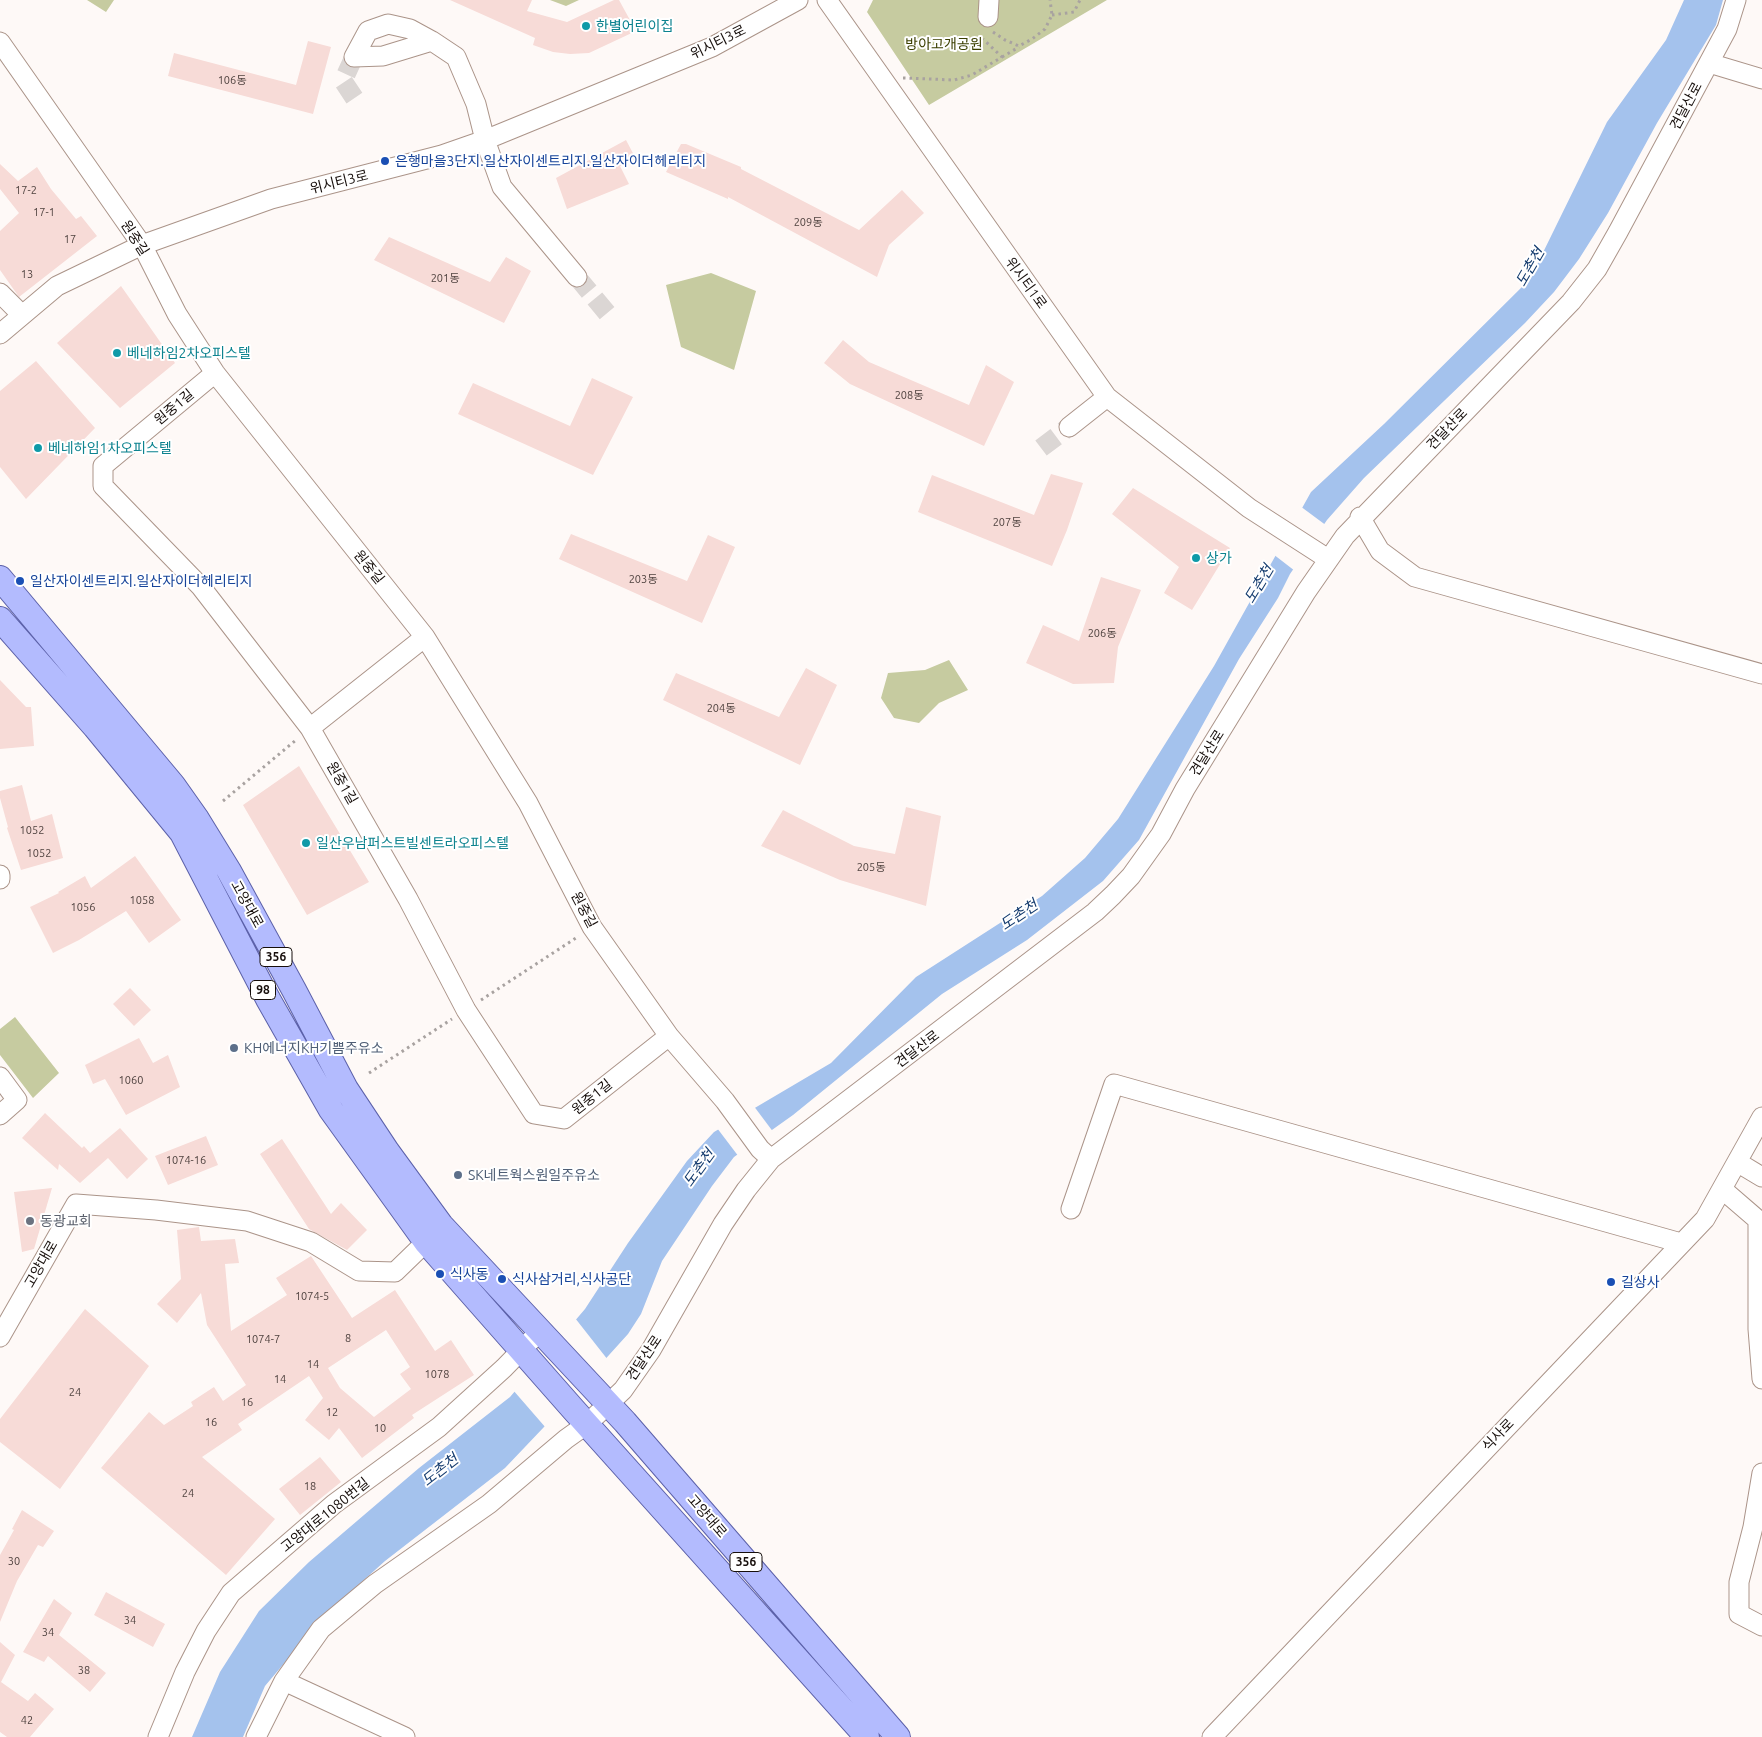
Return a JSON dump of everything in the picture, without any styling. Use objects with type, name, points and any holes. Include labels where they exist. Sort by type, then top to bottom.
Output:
[{"type":"main road","name":"고양대로","points":[[0,578],[173,785],[197,819],[229,871],[346,1089],[441,1225],[608,1404],[898,1737]]},
{"type":"main road","name":"고양대로","points":[[0,619],[95,727],[182,833],[268,999],[331,1110],[426,1242],[525,1355]]},
{"type":"main road","name":"356","points":[[525,1355],[580,1417]]},
{"type":"main road","name":"고양대로","points":[[580,1417],[867,1737]]},
{"type":"street","name":"위시티3로","points":[[0,334],[57,286],[142,245],[271,199],[442,155],[485,140],[712,47],[798,0]]},
{"type":"street","name":"위시티1로","points":[[827,0],[1107,397],[1249,508],[1322,555]]},
{"type":"street","name":"견달산로","points":[[256,1737],[284,1681],[322,1629],[375,1584],[488,1504],[566,1439],[580,1417],[608,1404],[623,1390],[637,1372],[666,1325],[723,1224],[746,1190],[766,1154],[917,1049],[1095,912],[1131,876],[1161,834],[1322,555],[1571,302],[1597,269],[1728,29],[1736,0]]},
{"type":"street","points":[[432,41],[456,57],[476,104],[485,140],[502,188],[577,277]]},
{"type":"street","name":"원중길","points":[[0,42],[142,245],[177,314],[215,373],[425,637],[528,803],[592,927],[669,1036],[725,1101],[766,1154]]},
{"type":"street","points":[[1709,64],[1762,79]]},
{"type":"street","points":[[0,293],[22,315]]},
{"type":"street","name":"원중1길","points":[[215,373],[103,466],[103,486],[201,587],[303,734],[408,899],[466,1010],[534,1114],[564,1119],[669,1036]]},
{"type":"street","points":[[1070,427],[1107,397]]},
{"type":"street","points":[[1360,517],[1380,551],[1415,577],[1762,674]]},
{"type":"street","points":[[303,734],[425,637]]},
{"type":"street","points":[[0,1077],[17,1100],[0,1115]]},
{"type":"street","points":[[1071,1209],[1114,1084],[1681,1243]]},
{"type":"street","name":"식사로","points":[[1217,1735],[1705,1219],[1762,1117]]},
{"type":"street","points":[[1737,1162],[1762,1177]]},
{"type":"street","points":[[1722,1189],[1758,1220],[1758,1329],[1762,1379]]},
{"type":"street","name":"고양대로","points":[[0,1337],[76,1204],[156,1210],[247,1221],[311,1242],[359,1271],[395,1272],[426,1242]]},
{"type":"street","name":"고양대로1080번길","points":[[158,1737],[185,1672],[206,1631],[232,1593],[334,1504],[439,1427],[504,1368],[525,1355],[543,1334]]},
{"type":"street","points":[[1762,1472],[1753,1527],[1739,1582],[1739,1614],[1762,1626]]},
{"type":"street","points":[[284,1681],[405,1737]]},
{"type":"path","points":[[900,77],[954,80],[972,75],[1045,29],[1052,15],[1050,0]]},
{"type":"path","points":[[1052,15],[1074,12],[1080,0]]},
{"type":"path","points":[[988,8],[994,33],[1019,46]]},
{"type":"path","points":[[982,39],[1002,57]]},
{"type":"path","points":[[223,801],[303,734]]},
{"type":"path","points":[[476,1003],[581,935]]},
{"type":"path","points":[[369,1073],[453,1018]]},
{"type":"green space","points":[[87,0],[114,0],[106,12]]},
{"type":"green space","points":[[550,0],[579,0],[566,6]]},
{"type":"green space","name":"방아고개공원","points":[[873,0],[1107,0],[929,105],[867,12]]},
{"type":"green space","points":[[711,273],[756,291],[734,370],[681,347],[666,285]]},
{"type":"green space","points":[[949,660],[968,690],[939,703],[919,723],[894,718],[881,698],[888,673],[925,670]]},
{"type":"green space","points":[[15,1017],[59,1073],[33,1098],[0,1055],[0,1029]]},
{"type":"water","name":"도촌천","points":[[1684,0],[1723,0],[1716,25],[1657,123],[1608,213],[1579,259],[1554,292],[1525,323],[1364,478],[1327,520],[1290,574],[1278,598],[1239,659],[1139,840],[1103,881],[1027,940],[942,994],[793,1115],[734,1157],[712,1186],[662,1261],[641,1314],[628,1334],[544,1427],[505,1468],[385,1561],[324,1616],[265,1686],[243,1737],[192,1737],[220,1672],[259,1611],[309,1562],[419,1468],[510,1397],[585,1309],[628,1243],[687,1161],[714,1132],[831,1063],[916,977],[1042,896],[1085,858],[1118,819],[1214,666],[1311,492],[1384,424],[1530,279],[1607,122],[1666,40]]},
{"type":"pier","points":[[1300,506],[1327,526],[1295,571],[1273,554]]},
{"type":"pier","points":[[753,1105],[774,1133],[739,1157],[717,1128]]},
{"type":"pier","points":[[575,1318],[608,1360],[546,1428],[513,1390]]},
{"type":"building","name":"한별어린이집","points":[[450,0],[532,0],[527,11],[567,22],[614,0],[619,0],[636,31],[589,53],[570,54],[553,52],[533,45],[535,38]]},
{"type":"building","points":[[308,41],[331,47],[313,114],[168,76],[174,53],[296,85]]},
{"type":"building","points":[[626,140],[636,159],[620,166],[629,184],[567,209],[556,178]]},
{"type":"building","points":[[681,144],[686,144],[741,167],[741,169],[859,230],[902,190],[924,213],[889,245],[877,277],[728,197],[728,199],[666,172]]},
{"type":"building","points":[[0,164],[18,181],[37,167],[51,189],[76,219],[81,216],[97,236],[19,297],[0,270],[0,231],[19,213],[0,189]]},
{"type":"building","points":[[389,237],[490,282],[506,257],[531,271],[504,323],[374,260]]},
{"type":"building","name":"베네하임2차오피스텔","points":[[121,286],[175,363],[120,408],[57,343]]},
{"type":"building","points":[[843,340],[869,362],[969,405],[986,365],[1014,382],[984,446],[850,384],[824,363]]},
{"type":"building","name":"베네하임1차오피스텔","points":[[36,361],[95,428],[26,499],[0,467],[0,391]]},
{"type":"building","points":[[592,378],[633,397],[593,475],[458,414],[473,383],[570,426]]},
{"type":"building","points":[[1051,474],[1083,483],[1052,566],[918,512],[932,475],[1034,515]]},
{"type":"building","name":"상가","points":[[1133,488],[1230,548],[1192,610],[1164,593],[1179,567],[1112,514]]},
{"type":"building","points":[[571,534],[687,581],[708,535],[735,547],[702,623],[559,559]]},
{"type":"building","points":[[1101,577],[1141,590],[1118,647],[1114,683],[1073,684],[1026,663],[1043,625],[1079,641]]},
{"type":"building","points":[[806,668],[837,685],[800,765],[663,700],[676,673],[779,717]]},
{"type":"building","points":[[0,680],[26,707],[31,707],[34,746],[0,749]]},
{"type":"building","name":"일산우남퍼스트빌센트라오피스텔","points":[[299,766],[369,882],[307,915],[243,805]]},
{"type":"building","points":[[22,785],[31,821],[52,814],[63,858],[21,870],[7,828],[0,791]]},
{"type":"building","points":[[906,807],[941,816],[926,906],[840,880],[761,846],[783,810],[854,846],[895,854]]},
{"type":"building","points":[[135,856],[181,920],[149,943],[126,911],[79,940],[53,953],[30,907],[59,893],[85,876],[91,888]]},
{"type":"building","points":[[130,988],[151,1010],[134,1026],[113,1004]]},
{"type":"building","points":[[139,1038],[153,1063],[168,1055],[180,1087],[126,1115],[105,1079],[93,1084],[85,1065]]},
{"type":"building","points":[[45,1113],[82,1148],[84,1146],[90,1153],[120,1128],[148,1159],[127,1179],[108,1158],[80,1183],[59,1164],[58,1170],[22,1138]]},
{"type":"building","points":[[206,1136],[218,1165],[168,1185],[155,1156]]},
{"type":"building","points":[[282,1139],[331,1214],[341,1203],[367,1230],[347,1250],[309,1229],[260,1154]]},
{"type":"building","name":"동광교회","points":[[52,1188],[34,1249],[22,1252],[14,1192]]},
{"type":"building","points":[[199,1227],[201,1241],[235,1239],[239,1263],[225,1264],[231,1331],[287,1295],[276,1278],[311,1256],[352,1318],[395,1290],[435,1351],[451,1340],[474,1375],[412,1415],[414,1418],[362,1458],[339,1428],[329,1440],[305,1420],[323,1398],[309,1376],[238,1424],[242,1430],[202,1457],[275,1519],[226,1575],[101,1468],[149,1412],[164,1425],[193,1406],[191,1402],[214,1387],[223,1401],[246,1385],[207,1325],[201,1293],[177,1323],[157,1304],[181,1279],[177,1230]],"holes":[[[386,1330],[410,1367],[400,1374],[411,1389],[374,1417],[340,1388],[328,1368]]]},
{"type":"building","points":[[85,1309],[149,1366],[60,1489],[0,1442],[0,1419]]},
{"type":"building","points":[[320,1457],[341,1482],[300,1515],[279,1489]]},
{"type":"building","points":[[22,1510],[54,1531],[43,1547],[38,1545],[17,1581],[0,1622],[0,1555],[14,1530],[12,1529]]},
{"type":"building","points":[[106,1592],[165,1624],[153,1647],[94,1615]]},
{"type":"building","points":[[54,1599],[72,1613],[59,1635],[106,1673],[90,1692],[48,1656],[44,1662],[23,1652]]},
{"type":"building","points":[[0,1642],[15,1655],[1,1682],[28,1701],[35,1693],[54,1709],[30,1737],[7,1737],[0,1732]]},
{"type":"tunnel","points":[[354,57],[343,81],[357,102]]},
{"type":"tunnel","points":[[577,277],[612,319]]},
{"type":"tunnel","points":[[1041,448],[1069,427]]},
{"type":"place","name":"한별어린이집","points":[[586,26]]},
{"type":"place","name":"은행마을3단지.일산자이센트리지.일산자이더헤리티지","points":[[385,161]]},
{"type":"place","name":"베네하임2차오피스텔","points":[[117,353]]},
{"type":"place","name":"베네하임1차오피스텔","points":[[38,448]]},
{"type":"place","name":"상가","points":[[1196,558]]},
{"type":"place","name":"일산자이센트리지.일산자이더헤리티지","points":[[20,581]]},
{"type":"place","name":"일산우남퍼스트빌센트라오피스텔","points":[[306,843]]},
{"type":"place","name":"KH에너지KH기쁨주유소","points":[[234,1048]]},
{"type":"place","name":"SK네트웍스원일주유소","points":[[458,1175]]},
{"type":"place","name":"동광교회","points":[[30,1221]]},
{"type":"place","name":"식사동","points":[[440,1274]]},
{"type":"place","name":"식사삼거리,식사공단","points":[[502,1279]]},
{"type":"place","name":"길상사","points":[[1611,1282]]}]
